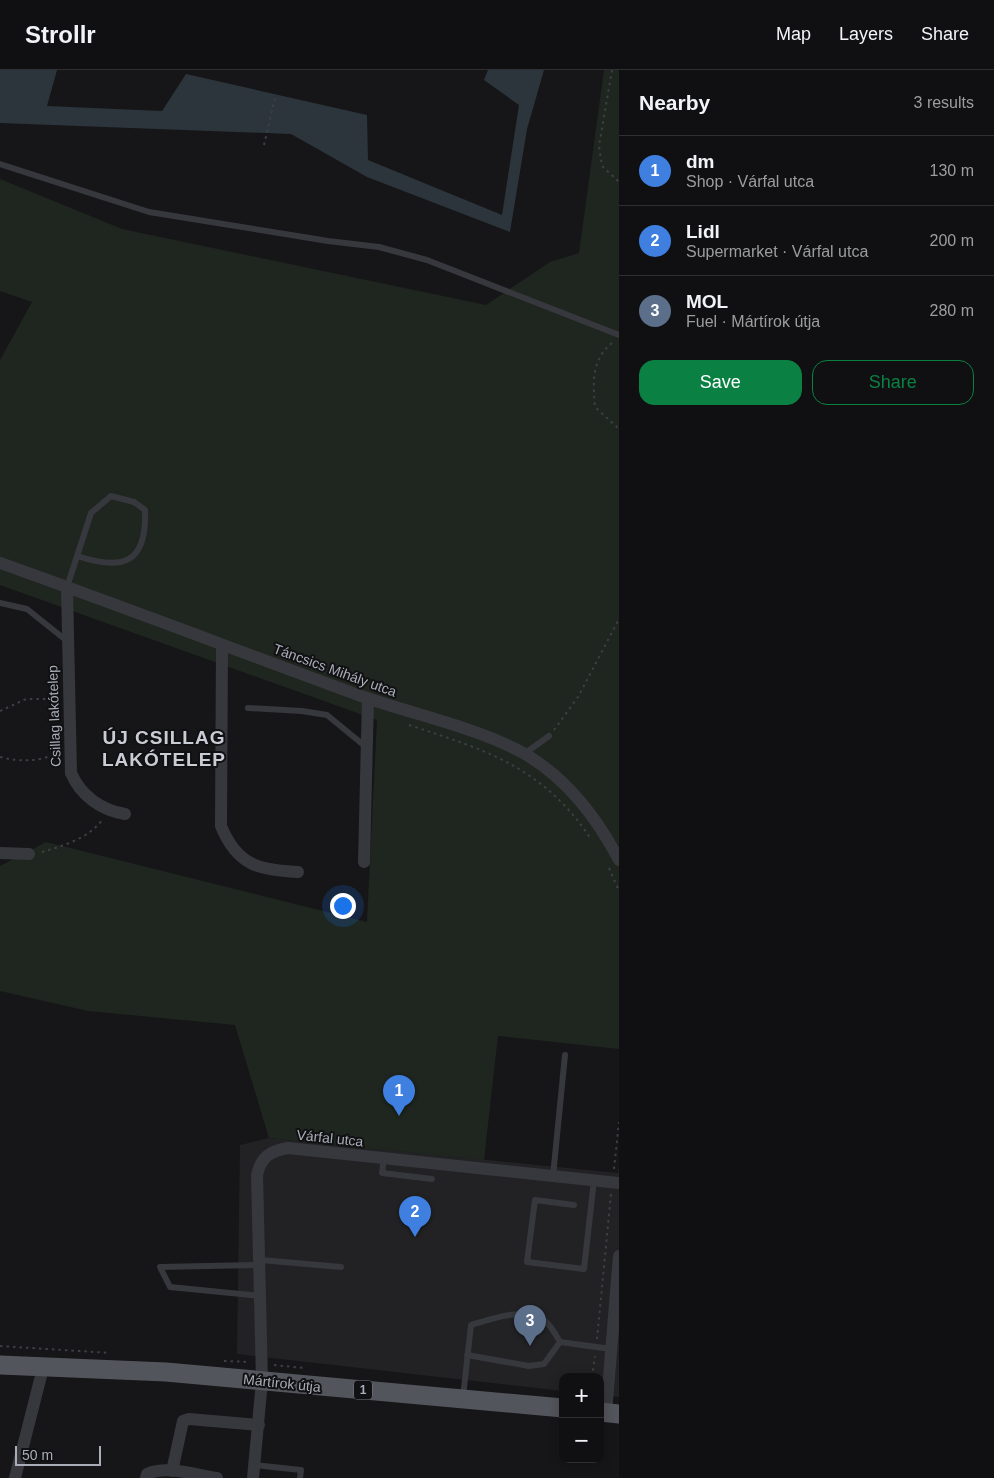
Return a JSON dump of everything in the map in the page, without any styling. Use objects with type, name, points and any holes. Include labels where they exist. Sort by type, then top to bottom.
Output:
[{"type":"main road","name":"Mártírok útja","points":[[0,1365],[166,1372],[559,1408]]},
{"type":"street","name":"Táncsics Mihály utca","points":[[0,563],[222,646],[368,698],[498,741],[541,765],[573,794],[600,826],[613,862]]},
{"type":"street","name":"Csillag lakótelep","points":[[67,587],[71,773],[75,782],[88,798],[108,811],[125,814]]},
{"type":"street","points":[[222,646],[221,826],[233,850],[252,864],[272,871],[298,872]]},
{"type":"street","points":[[364,862],[368,698]]},
{"type":"street","points":[[0,853],[29,854]]},
{"type":"street","name":"Várfal utca","points":[[253,1472],[260,1426],[262,1381],[261,1262],[257,1175],[259,1166],[268,1154],[288,1148],[616,1183]]},
{"type":"street","points":[[608,1413],[611,1348],[619,1256]]},
{"type":"street","points":[[14,1478],[44,1368]]},
{"type":"street","points":[[172,1471],[183,1422],[189,1419],[260,1426]]},
{"type":"street","points":[[146,1478],[147,1474],[153,1471],[172,1471],[217,1478]]},
{"type":"lane","points":[[0,164],[149,212],[328,241],[379,247],[408,254],[619,335]]},
{"type":"lane","points":[[67,587],[77,556],[91,513],[111,496],[134,502],[145,510],[146,526],[142,542],[128,561],[117,564],[102,564],[77,556]]},
{"type":"lane","points":[[0,603],[27,609],[67,641]]},
{"type":"lane","points":[[248,708],[302,711],[327,715],[366,747]]},
{"type":"lane","points":[[524,754],[550,736]]},
{"type":"lane","points":[[553,1176],[565,1055]]},
{"type":"lane","points":[[384,1158],[382,1173],[432,1179]]},
{"type":"lane","points":[[574,1205],[535,1200],[528,1262],[584,1269],[594,1180]]},
{"type":"lane","points":[[261,1296],[170,1287],[160,1267],[261,1262],[341,1267]]},
{"type":"lane","points":[[463,1400],[470,1325],[498,1316],[525,1315],[544,1320],[560,1342],[611,1348]]},
{"type":"lane","points":[[467,1355],[529,1366],[544,1364],[560,1342]]},
{"type":"lane","points":[[253,1472],[301,1470],[300,1478]]},
{"type":"path","points":[[612,70],[599,146],[602,166],[619,182]]},
{"type":"path","points":[[264,145],[275,98]]},
{"type":"path","points":[[612,343],[604,349],[597,362],[593,377],[595,407],[619,429]]},
{"type":"path","points":[[550,736],[578,697],[619,619]]},
{"type":"path","points":[[0,711],[26,699],[69,699]]},
{"type":"path","points":[[408,724],[495,755],[520,769],[554,795],[574,816],[594,842]]},
{"type":"path","points":[[0,756],[28,762],[39,760],[70,746]]},
{"type":"path","points":[[29,854],[43,852],[84,836],[96,828],[108,811]]},
{"type":"path","points":[[613,862],[619,892]]},
{"type":"path","points":[[593,1373],[616,1183],[619,1122]]},
{"type":"path","points":[[222,1361],[247,1361]]},
{"type":"shaded area","points":[[0,70],[57,70],[47,106],[162,111],[186,74],[367,115],[368,160],[502,215],[519,105],[484,80],[488,70],[544,70],[527,129],[510,232],[367,177],[291,134],[0,123]]},
{"type":"shaded area","points":[[604,70],[619,70],[619,1049],[498,1036],[484,1160],[269,1138],[235,1025],[88,1011],[0,991],[0,866],[46,842],[367,922],[377,720],[0,585],[0,360],[32,302],[0,291],[0,179],[122,229],[486,305],[550,262],[579,253]]},
{"type":"shaded area","points":[[269,1138],[618,1173],[619,1166],[619,1397],[604,1395],[604,1373],[559,1373],[559,1391],[237,1354],[240,1145]]},
{"type":"place","name":"dm","points":[[399,1116]]},
{"type":"place","name":"Lidl","points":[[415,1237]]},
{"type":"place","name":"MOL","points":[[530,1346]]},
{"type":"district","name":"ÚJ CSILLAG LAKÓTELEP","points":[[164,748]]}]
